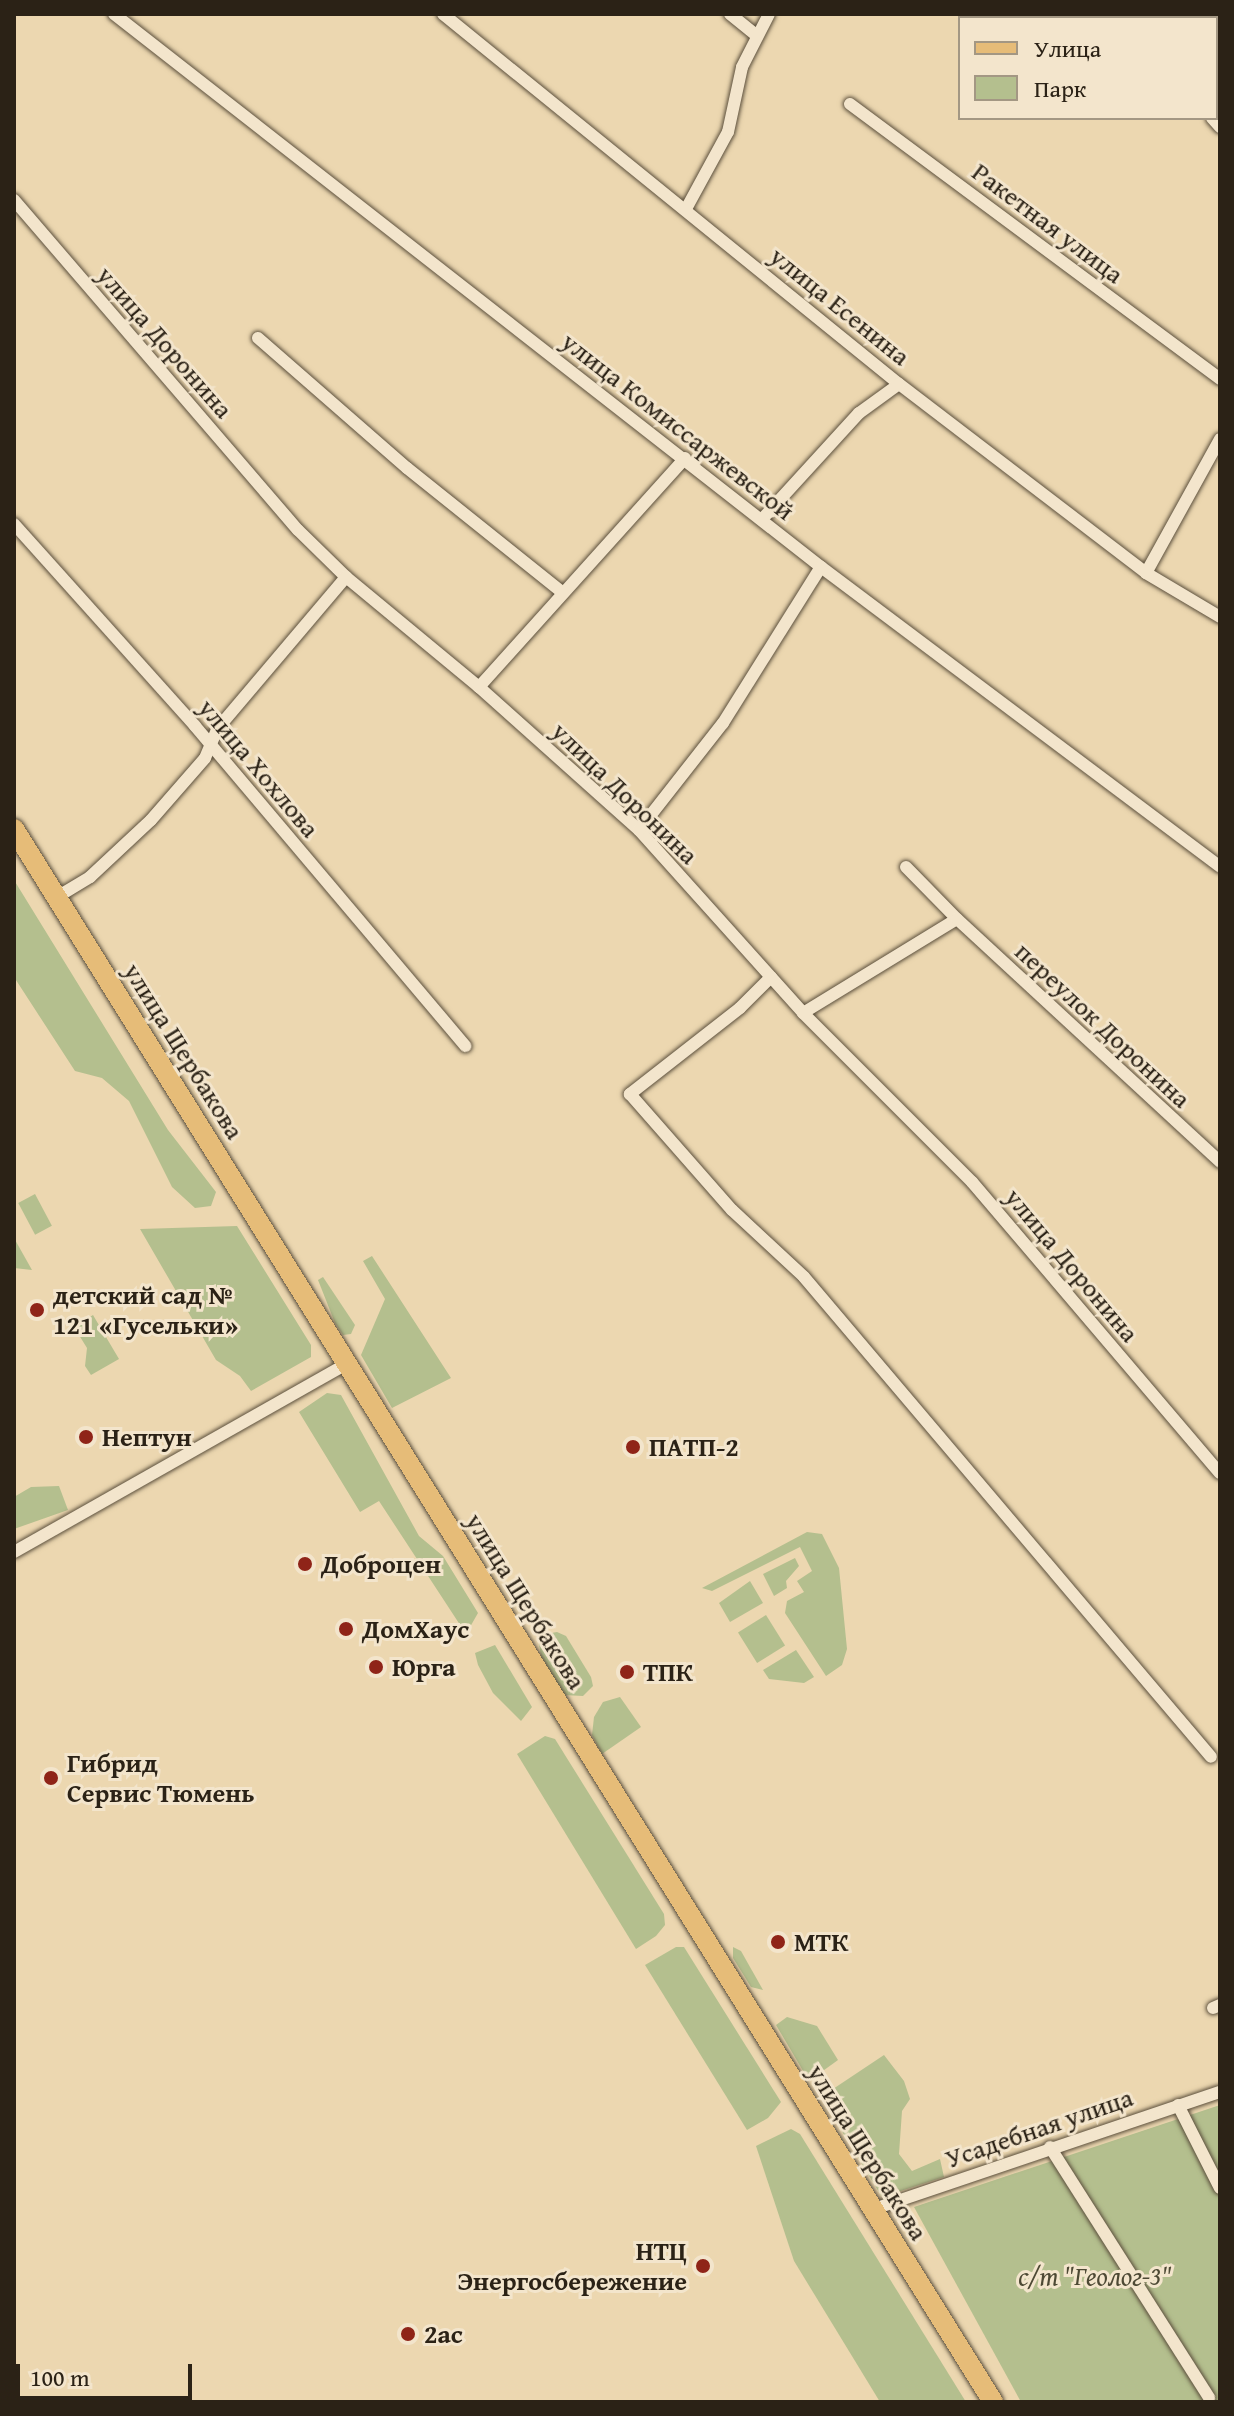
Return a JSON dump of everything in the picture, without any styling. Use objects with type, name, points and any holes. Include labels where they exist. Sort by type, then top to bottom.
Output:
[{"type":"main road","name":"улица Щербакова","points":[[14,829],[993,2402]]},
{"type":"street","name":"улица Комиссаржевской","points":[[114,14],[764,517],[821,567],[1220,867]]},
{"type":"street","name":"улица Есенина","points":[[443,14],[899,384],[1146,573],[1220,617]]},
{"type":"street","points":[[730,14],[756,35]]},
{"type":"street","points":[[686,209],[728,132],[742,67],[769,14]]},
{"type":"street","name":"Ракетная улица","points":[[850,104],[1220,379]]},
{"type":"street","name":"улица Доронина","points":[[14,200],[298,530],[346,577],[479,687],[639,830],[803,1013],[972,1182],[1220,1473]]},
{"type":"street","points":[[258,338],[407,468],[563,593]]},
{"type":"street","points":[[764,517],[859,413],[899,384]]},
{"type":"street","points":[[1146,573],[1220,439]]},
{"type":"street","points":[[479,687],[685,458]]},
{"type":"street","name":"улица Хохлова","points":[[14,524],[212,746],[465,1046]]},
{"type":"street","points":[[639,830],[723,723],[821,567]]},
{"type":"street","points":[[57,897],[90,877],[151,820],[212,746],[218,728],[346,577]]},
{"type":"street","name":"переулок Доронина","points":[[906,867],[957,919],[1220,1162]]},
{"type":"street","points":[[803,1013],[957,919]]},
{"type":"street","points":[[771,977],[740,1008],[630,1094],[732,1210],[804,1277],[1211,1757]]},
{"type":"street","points":[[14,1552],[348,1363]]},
{"type":"street","name":"Усадебная улица","points":[[874,2209],[1220,2092]]},
{"type":"street","points":[[1178,2105],[1220,2188]]},
{"type":"street","points":[[1050,2147],[1209,2398]]},
{"type":"green space","points":[[14,880],[168,1130],[216,1192],[211,1206],[195,1208],[172,1187],[129,1101],[102,1078],[75,1071],[14,977]]},
{"type":"green space","points":[[35,1194],[52,1226],[35,1235],[18,1203]]},
{"type":"green space","points":[[237,1226],[311,1345],[311,1357],[251,1391],[240,1376],[216,1360],[140,1229]]},
{"type":"green space","points":[[14,1238],[32,1270],[14,1268]]},
{"type":"green space","points":[[372,1256],[451,1378],[392,1408],[361,1355],[385,1299],[363,1261]]},
{"type":"green space","points":[[323,1277],[355,1325],[351,1334],[343,1335],[335,1323],[318,1280]]},
{"type":"green space","points":[[93,1315],[119,1359],[91,1375],[85,1366],[87,1348],[74,1327]]},
{"type":"green space","points":[[327,1393],[341,1395],[419,1536],[443,1556],[478,1613],[466,1634],[379,1501],[360,1512],[299,1412]]},
{"type":"green space","points":[[59,1486],[68,1510],[14,1529],[14,1497],[31,1487]]},
{"type":"green space","points":[[807,1532],[822,1534],[839,1568],[847,1649],[842,1665],[826,1676],[785,1613],[787,1601],[804,1592],[797,1581],[812,1571],[800,1547],[712,1591],[702,1588]]},
{"type":"green space","points":[[795,1558],[799,1566],[786,1581],[787,1588],[774,1596],[763,1574]]},
{"type":"green space","points":[[750,1581],[763,1603],[730,1622],[719,1603]]},
{"type":"green space","points":[[766,1615],[785,1646],[757,1663],[738,1632]]},
{"type":"green space","points":[[557,1632],[566,1636],[591,1677],[593,1686],[583,1696],[564,1695],[541,1656],[539,1644],[546,1634]]},
{"type":"green space","points":[[495,1645],[532,1707],[521,1721],[493,1693],[478,1665],[475,1653]]},
{"type":"green space","points":[[796,1650],[814,1677],[804,1683],[769,1679],[763,1670]]},
{"type":"green space","points":[[620,1697],[641,1727],[602,1754],[592,1735],[594,1717],[603,1702]]},
{"type":"green space","points":[[545,1736],[555,1739],[664,1914],[665,1925],[656,1936],[636,1949],[517,1754]]},
{"type":"green space","points":[[676,1947],[684,1947],[781,2102],[768,2118],[747,2130],[645,1965]]},
{"type":"green space","points":[[733,1947],[741,1951],[763,1990],[751,1987],[733,1958]]},
{"type":"green space","points":[[787,2017],[817,2026],[838,2060],[809,2081],[776,2025]]},
{"type":"green space","points":[[884,2055],[904,2081],[910,2099],[902,2111],[899,2154],[912,2171],[940,2159],[944,2177],[882,2197],[821,2097]]},
{"type":"green space","name":"с/т \"Геолог-3\"","points":[[1220,2105],[1220,2402],[1021,2402],[914,2207]]},
{"type":"green space","points":[[791,2129],[800,2134],[966,2402],[880,2402],[794,2261],[756,2146]]},
{"type":"place","name":"детский сад № 121 «Гусельки»","points":[[37,1310]]},
{"type":"place","name":"Нептун","points":[[86,1437]]},
{"type":"place","name":"ПАТП-2","points":[[633,1447]]},
{"type":"place","name":"Доброцен","points":[[305,1564]]},
{"type":"place","name":"ДомХаус","points":[[346,1629]]},
{"type":"place","name":"Юрга","points":[[376,1667]]},
{"type":"place","name":"ТПК","points":[[627,1672]]},
{"type":"place","name":"Гибрид Сервис Тюмень","points":[[51,1778]]},
{"type":"place","name":"МТК","points":[[778,1942]]},
{"type":"place","name":"НТЦ Энергосбережение","points":[[703,2266]]},
{"type":"place","name":"2ас","points":[[408,2334]]}]
